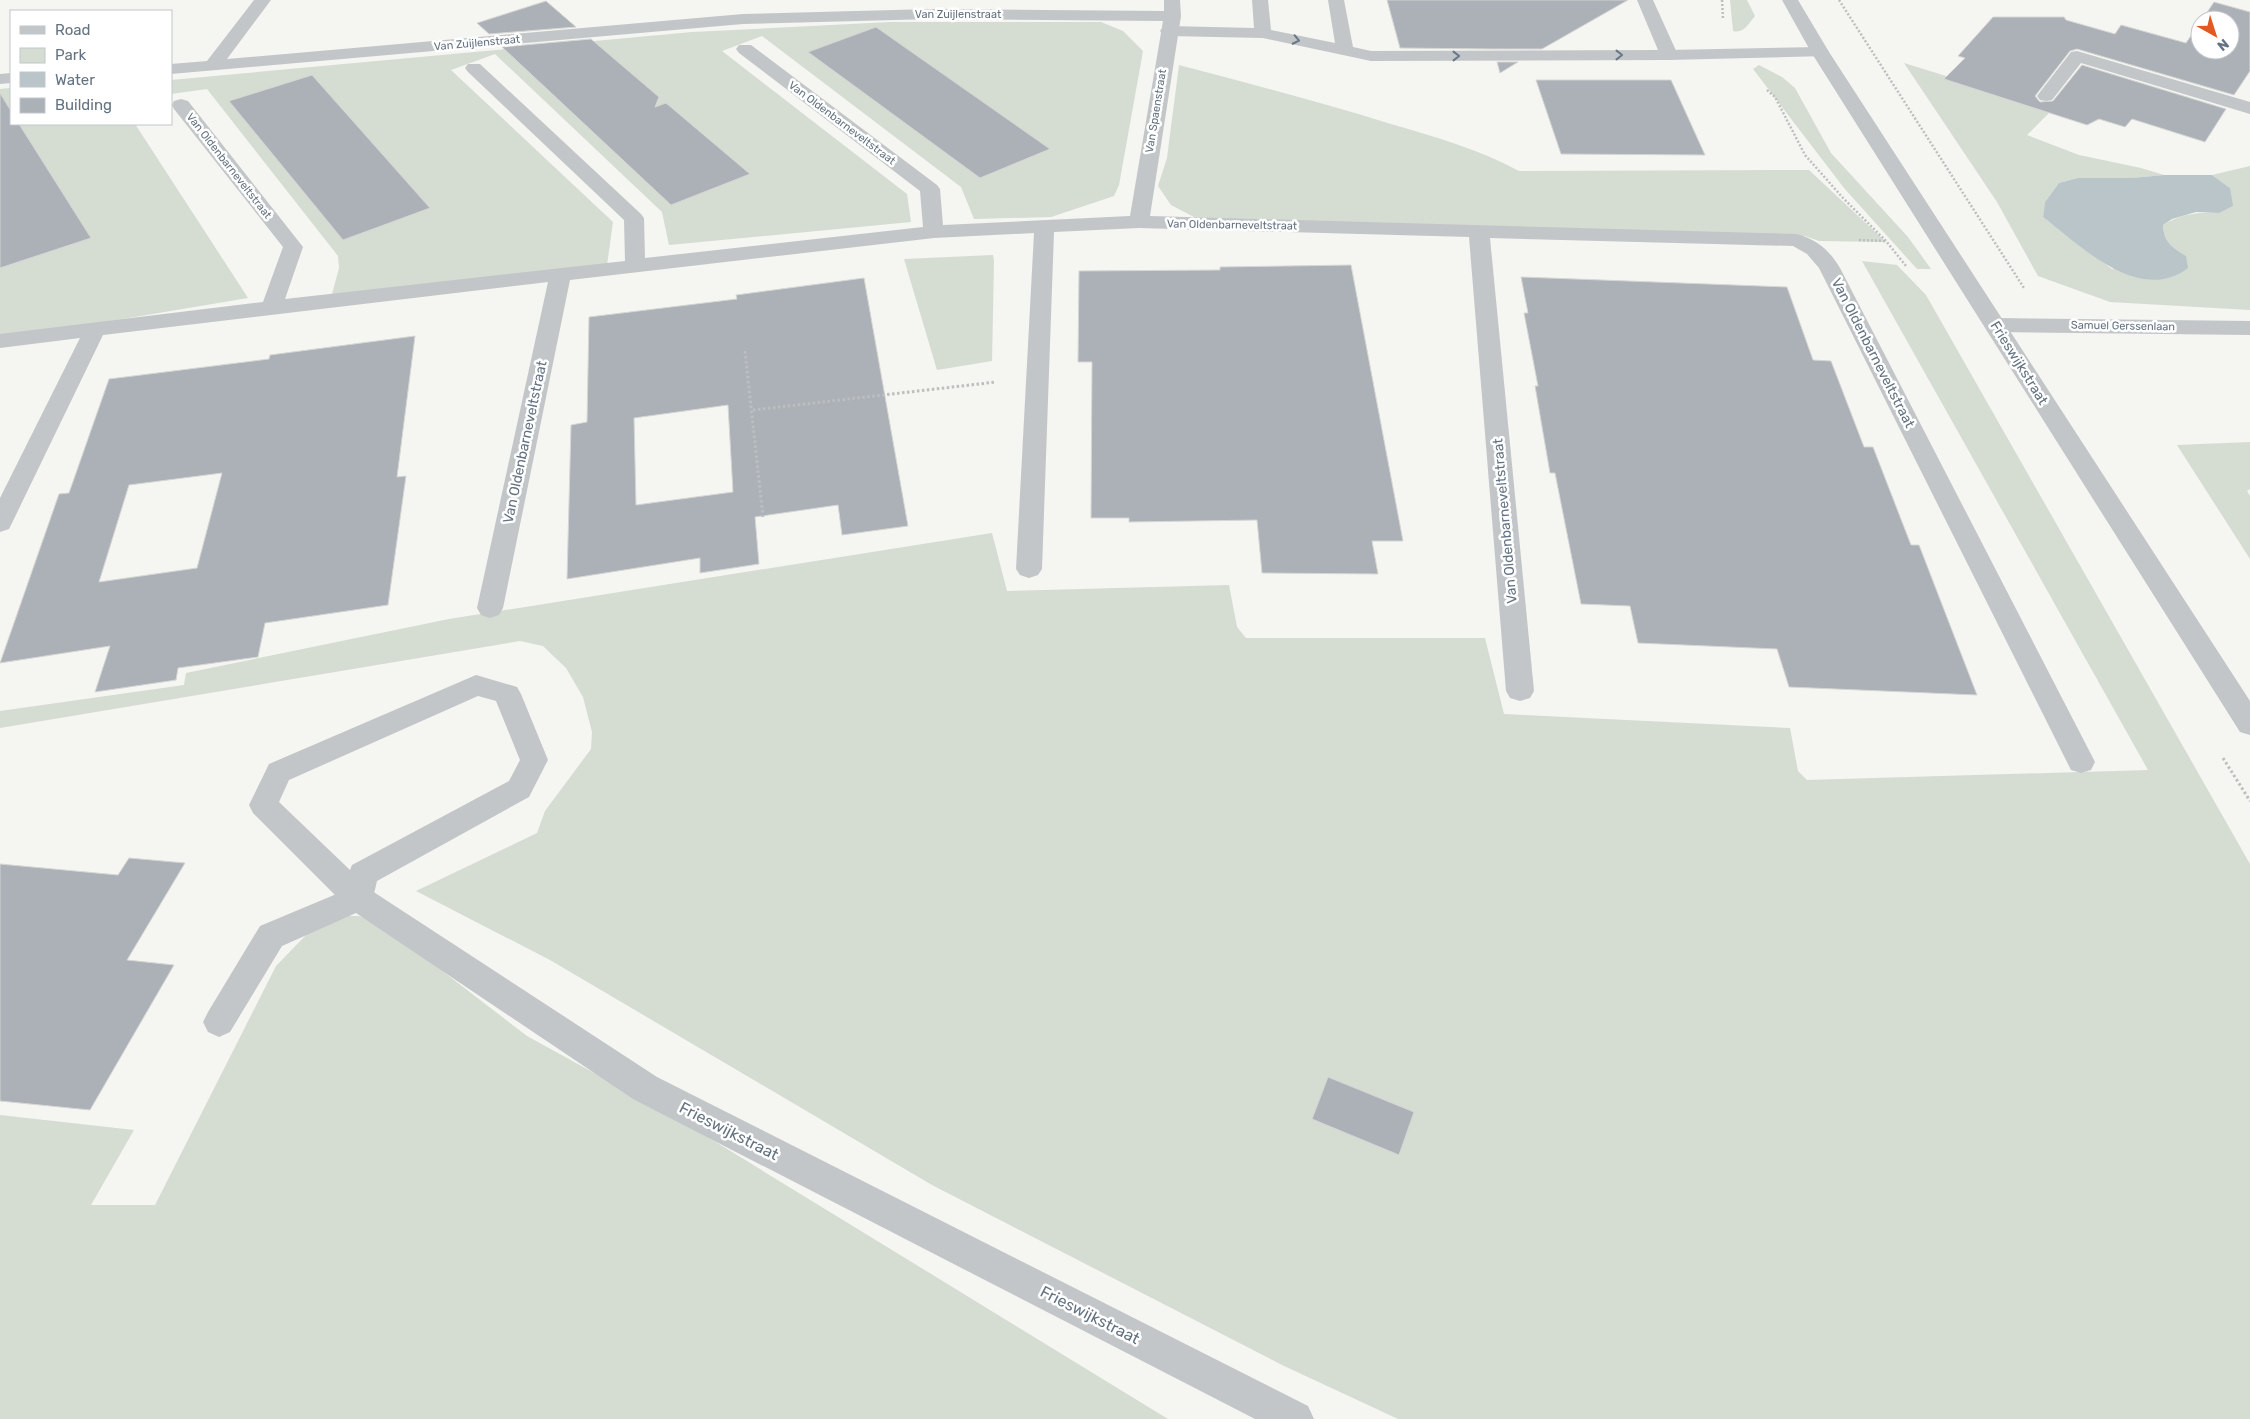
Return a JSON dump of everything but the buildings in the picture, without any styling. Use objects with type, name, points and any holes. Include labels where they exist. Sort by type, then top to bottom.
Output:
[{"type":"street","points":[[212,66],[262,0]]},
{"type":"street","points":[[743,19],[750,0]]},
{"type":"street","points":[[1260,0],[1263,33]]},
{"type":"street","points":[[1336,0],[1345,50]]},
{"type":"street","points":[[1645,0],[1669,55]]},
{"type":"street","name":"Frieswijkstraat","points":[[1790,0],[1820,52],[2250,724]]},
{"type":"street","name":"Van Zuijlenstraat","points":[[172,69],[743,19],[932,14],[1171,16],[1372,56],[1738,55],[1820,52]]},
{"type":"street","name":"Van Spaenstraat","points":[[1139,222],[1171,16]]},
{"type":"street","name":"Van Oldenbarneveltstraat","points":[[744,49],[930,189],[934,232]]},
{"type":"street","points":[[2046,96],[2077,56],[2250,108]]},
{"type":"street","points":[[474,68],[634,218],[635,265]]},
{"type":"street","name":"Van Oldenbarneveltstraat","points":[[181,105],[293,247],[272,307]]},
{"type":"street","name":"Van Oldenbarneveltstraat","points":[[0,341],[272,307],[560,276],[635,265],[934,232],[1139,222],[1796,240],[1813,246],[1826,260],[2081,762]]},
{"type":"street","points":[[1029,569],[1044,228]]},
{"type":"street","name":"Van Oldenbarneveltstraat","points":[[1479,231],[1520,691]]},
{"type":"street","name":"Van Oldenbarneveltstraat","points":[[490,608],[560,276]]},
{"type":"street","name":"Samuel Gerssenlaan","points":[[1996,325],[2250,328]]},
{"type":"street","points":[[0,523],[95,329]]},
{"type":"street","name":"Frieswijkstraat","points":[[358,898],[363,874],[519,789],[534,760],[507,694],[476,685],[279,772],[263,806],[358,898],[645,1088],[1295,1419]]},
{"type":"street","points":[[218,1022],[271,936],[358,898]]},
{"type":"path","points":[[1722,0],[1722,28],[1745,70],[1774,97],[1805,155],[1843,198],[1886,241],[1908,269]]},
{"type":"path","points":[[745,351],[753,410],[763,517]]},
{"type":"path","points":[[753,410],[1038,377]]},
{"type":"green space","points":[[1730,0],[1747,0],[1755,16],[1746,27],[1737,32],[1733,31]]},
{"type":"green space","points":[[891,22],[1101,22],[1123,31],[1143,51],[1119,185],[1114,196],[1051,217],[974,219],[961,187],[762,36],[722,51],[907,194],[911,222],[669,245],[662,212],[495,54],[451,70],[613,222],[607,265],[331,298],[339,268],[338,256],[207,89],[172,94],[172,80],[692,32]]},
{"type":"green space","points":[[1904,63],[2053,109],[2027,135],[2079,155],[2141,168],[2164,175],[2132,178],[2078,178],[2059,183],[2045,202],[2043,217],[2112,269],[2186,256],[2169,244],[2165,237],[2163,225],[2176,218],[2190,214],[2219,213],[2230,188],[2212,175],[2250,166],[2250,310],[2110,302],[2038,276],[1997,202]]},
{"type":"green space","points":[[1179,65],[1365,116],[1440,139],[1488,156],[1519,171],[1809,170],[1886,242],[1819,241],[1805,236],[1252,221],[1194,217],[1171,205],[1158,186],[1167,158]]},
{"type":"green space","points":[[1759,65],[1782,77],[1795,88],[1831,153],[1908,237],[1931,269],[1917,269],[1844,188],[1753,69]]},
{"type":"green space","points":[[10,88],[10,125],[136,125],[248,298],[51,331],[0,337],[0,89]]},
{"type":"green space","points":[[993,255],[992,361],[937,370],[904,259]]},
{"type":"green space","points":[[1862,261],[1897,265],[1926,295],[2250,864],[2250,1419],[1398,1419],[1282,1365],[932,1185],[550,960],[416,891],[537,833],[545,811],[591,749],[592,732],[583,697],[566,668],[543,646],[520,641],[0,728],[0,711],[184,685],[186,673],[449,619],[992,533],[1007,591],[1229,585],[1237,627],[1246,638],[1485,638],[1504,714],[1790,728],[1798,771],[1807,780],[2148,770]]},
{"type":"green space","points":[[2250,442],[2250,489],[2247,491],[2250,496],[2250,559],[2177,445]]},
{"type":"green space","points":[[342,916],[359,916],[394,928],[428,960],[527,1036],[683,1122],[1168,1419],[0,1419],[0,1115],[134,1130],[91,1205],[155,1205],[276,966],[309,932]]},
{"type":"water","points":[[2164,175],[2212,175],[2230,188],[2233,206],[2219,213],[2196,212],[2172,219],[2163,225],[2165,236],[2169,243],[2186,256],[2188,268],[2169,278],[2150,280],[2131,276],[2111,267],[2093,256],[2043,217],[2045,202],[2059,183],[2078,178],[2132,178]]}]
